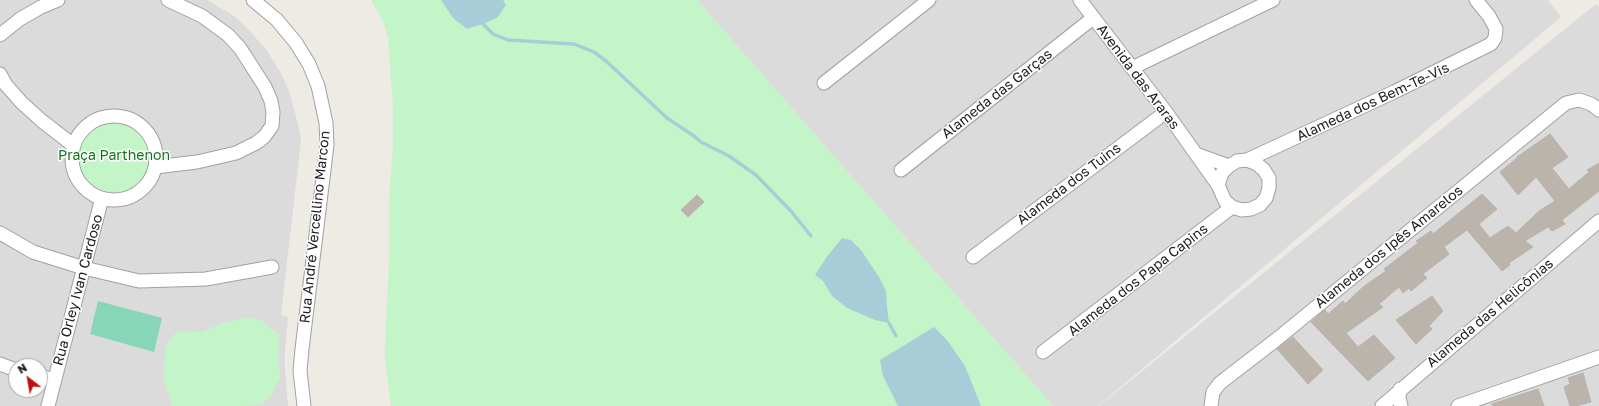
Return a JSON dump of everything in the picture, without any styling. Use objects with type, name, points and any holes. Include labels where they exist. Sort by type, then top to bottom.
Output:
[{"type":"street","points":[[0,35],[20,19],[41,6],[58,0]]},
{"type":"street","points":[[155,167],[197,162],[236,153],[256,143],[264,137],[272,126],[273,112],[265,88],[240,48],[228,35],[202,16],[168,0]]},
{"type":"street","name":"Rua André Vercellino Marcon","points":[[253,0],[278,20],[296,43],[309,64],[318,86],[326,123],[327,145],[300,371],[304,406]]},
{"type":"street","points":[[824,83],[928,0]]},
{"type":"street","name":"Avenida das Araras","points":[[1080,0],[1166,112],[1218,185]]},
{"type":"street","points":[[1132,68],[1273,0]]},
{"type":"street","name":"Alameda dos Bem-Te-Vis","points":[[1247,160],[1276,148],[1491,44],[1495,38],[1496,29],[1476,0]]},
{"type":"street","name":"Alameda das Garças","points":[[901,170],[1093,18]]},
{"type":"street","points":[[0,74],[6,85],[22,103],[42,121],[74,145]]},
{"type":"street","name":"Alameda dos Ipês Amarelos","points":[[1211,406],[1213,392],[1220,383],[1566,103],[1579,100],[1591,104],[1599,110]]},
{"type":"street","name":"Alameda dos Tuins","points":[[973,257],[1166,112]]},
{"type":"street","points":[[106,116],[125,116],[141,125],[150,136],[155,149],[155,167],[147,184],[132,196],[112,200],[102,198],[89,192],[78,181],[72,162],[74,145],[80,133],[89,123],[106,116]]},
{"type":"street","points":[[1196,154],[1229,166]]},
{"type":"street","points":[[1247,160],[1264,170],[1268,178],[1269,188],[1266,198],[1260,205],[1251,210],[1242,210],[1232,207],[1225,201],[1218,185],[1222,173],[1229,166],[1238,161],[1247,160]]},
{"type":"street","name":"Rua Orley Ivan Cardoso","points":[[48,406],[102,198]]},
{"type":"street","name":"Alameda dos Papa Capins","points":[[1043,352],[1232,207]]},
{"type":"street","name":"Alameda das Helicônias","points":[[1382,406],[1400,389],[1599,221]]},
{"type":"street","points":[[0,233],[33,252],[84,268],[139,281],[206,279],[272,267]]},
{"type":"street","points":[[1458,406],[1599,357]]},
{"type":"street","points":[[48,378],[54,380]]},
{"type":"street","points":[[1400,389],[1399,398],[1401,406]]},
{"type":"shaded area","points":[[0,0],[207,0],[234,16],[266,49],[282,75],[289,91],[301,141],[281,315],[288,317],[285,369],[288,406],[0,406]]},
{"type":"shaded area","points":[[697,0],[1548,0],[1561,17],[1098,406],[1053,406]]},
{"type":"shaded area","points":[[1596,4],[1599,7],[1599,406],[1099,406]]},
{"type":"green space","points":[[371,0],[697,0],[1053,406],[391,406],[385,359],[385,342],[389,262],[389,196],[393,147],[393,107],[388,39],[384,24]]},
{"type":"green space","name":"Praça Parthenon","points":[[114,120],[134,126],[144,136],[150,156],[144,176],[134,186],[114,192],[94,186],[84,176],[78,156],[84,136],[94,126]]},
{"type":"green space","points":[[98,301],[162,318],[154,352],[90,334]]},
{"type":"green space","points":[[247,317],[261,320],[279,335],[278,356],[280,377],[271,396],[262,404],[245,406],[172,406],[164,379],[165,347],[177,331],[200,332],[224,323]]},
{"type":"water","points":[[441,0],[503,0],[506,5],[497,18],[467,29],[453,18]]},
{"type":"water","points":[[842,238],[851,240],[861,250],[879,277],[886,291],[889,323],[875,320],[847,308],[832,296],[823,281],[815,275]]},
{"type":"water","points":[[934,327],[947,340],[965,366],[981,406],[898,406],[883,376],[880,360]]},
{"type":"building","points":[[1550,134],[1568,157],[1552,168],[1569,189],[1589,172],[1587,170],[1599,163],[1599,191],[1562,220],[1565,224],[1552,231],[1548,227],[1525,241],[1533,247],[1509,263],[1510,265],[1502,271],[1467,230],[1444,247],[1449,254],[1423,274],[1427,278],[1411,291],[1409,288],[1403,293],[1399,287],[1379,304],[1383,307],[1346,333],[1358,347],[1374,335],[1395,358],[1368,381],[1311,322],[1325,310],[1328,314],[1343,301],[1345,304],[1363,287],[1386,271],[1384,269],[1418,243],[1416,241],[1431,231],[1433,234],[1482,194],[1497,209],[1479,224],[1490,238],[1508,226],[1516,233],[1539,211],[1555,201],[1536,177],[1518,195],[1500,172],[1517,157]]},
{"type":"building","points":[[697,195],[704,202],[688,217],[681,210]]},
{"type":"building","points":[[1432,296],[1443,311],[1429,326],[1432,329],[1416,344],[1396,320]]},
{"type":"building","points":[[1293,337],[1323,370],[1308,384],[1277,349]]},
{"type":"building","points":[[1583,373],[1591,402],[1570,406],[1564,387],[1570,384],[1568,378]]},
{"type":"building","points":[[1538,389],[1544,406],[1492,406],[1492,404]]},
{"type":"waterway","points":[[483,24],[493,34],[508,40],[574,44],[594,52],[606,61],[667,118],[701,142],[729,156],[756,175],[790,210],[811,236]]},
{"type":"waterway","points":[[889,323],[896,336]]}]
